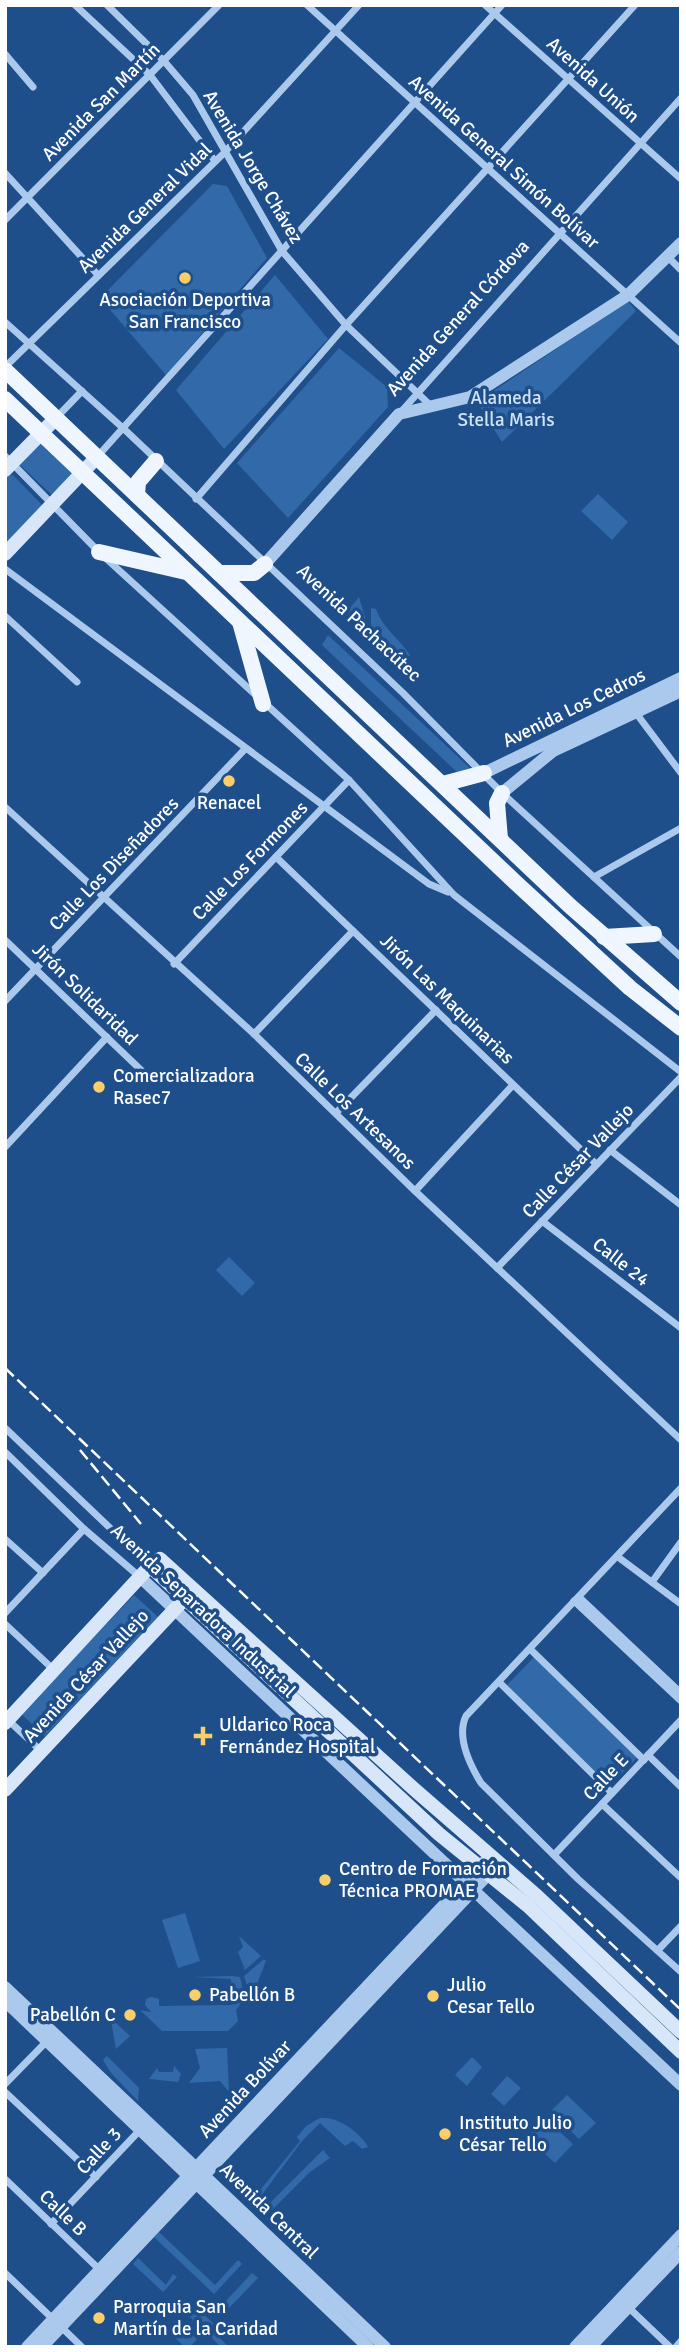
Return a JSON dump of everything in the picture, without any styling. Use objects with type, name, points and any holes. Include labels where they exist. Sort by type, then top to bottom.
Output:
[{"type":"main road","points":[[5,368],[604,937],[681,1003]]},
{"type":"main road","points":[[5,399],[515,882],[630,988],[681,1028]]},
{"type":"main road","points":[[8,463],[56,418]]},
{"type":"main road","points":[[5,554],[97,457]]},
{"type":"main road","points":[[137,495],[138,482],[156,461]]},
{"type":"main road","points":[[99,552],[189,572]]},
{"type":"main road","points":[[219,573],[254,573],[265,564]]},
{"type":"main road","points":[[239,620],[263,704]]},
{"type":"main road","points":[[443,784],[484,774]]},
{"type":"main road","points":[[500,839],[497,803],[502,793]]},
{"type":"main road","points":[[515,882],[530,867]]},
{"type":"main road","points":[[604,937],[654,934]]},
{"type":"main road","name":"Avenida Separadora Industrial","points":[[150,1567],[439,1834],[490,1864],[681,2032]]},
{"type":"main road","name":"Avenida César Vallejo","points":[[6,1720],[150,1567]]},
{"type":"main road","name":"Avenida César Vallejo","points":[[5,1790],[184,1599]]},
{"type":"main road","name":"Avenida Separadora Industrial","points":[[490,1864],[681,2052]]},
{"type":"street","name":"Avenida Jorge Chávez","points":[[75,5],[150,75],[215,161]]},
{"type":"street","name":"Avenida Jorge Chávez","points":[[107,5],[164,61],[193,95],[282,251],[346,325],[430,405]]},
{"type":"street","name":"Avenida San Martín","points":[[5,220],[219,5]]},
{"type":"street","name":"Avenida General Simón Bolívar","points":[[307,5],[681,343]]},
{"type":"street","name":"Avenida General Vidal","points":[[5,368],[224,153],[359,5]]},
{"type":"street","name":"Avenida Unión","points":[[485,5],[681,179]]},
{"type":"street","points":[[97,457],[180,367],[223,313],[282,251],[502,5]]},
{"type":"street","points":[[196,499],[346,325],[635,5]]},
{"type":"street","points":[[6,55],[33,87]]},
{"type":"street","name":"Avenida General Córdova","points":[[265,564],[681,98]]},
{"type":"street","points":[[5,173],[98,275]]},
{"type":"street","points":[[399,414],[470,397],[628,295],[681,243]]},
{"type":"street","points":[[667,257],[681,270]]},
{"type":"street","name":"Avenida Pachacútec","points":[[5,322],[124,429],[502,793],[681,957]]},
{"type":"street","points":[[56,418],[82,391]]},
{"type":"street","points":[[8,463],[53,502],[99,552],[349,780],[454,895],[681,1074]]},
{"type":"street","points":[[5,569],[429,884],[454,895]]},
{"type":"street","points":[[5,616],[77,682]]},
{"type":"street","name":"Avenida Los Cedros","points":[[484,774],[681,678]]},
{"type":"street","name":"Avenida Los Cedros","points":[[502,793],[554,751],[681,691]]},
{"type":"street","points":[[636,712],[681,774]]},
{"type":"street","name":"Calle Los Diseñadores","points":[[5,1001],[245,749]]},
{"type":"street","points":[[507,763],[520,778]]},
{"type":"street","name":"Calle Los Formones","points":[[174,964],[349,780]]},
{"type":"street","name":"Calle Los Artesanos","points":[[5,807],[174,964],[254,1034],[415,1191],[681,1440]]},
{"type":"street","points":[[594,877],[681,828]]},
{"type":"street","name":"Jirón Las Maquinarias","points":[[276,857],[597,1164]]},
{"type":"street","points":[[254,1034],[353,931]]},
{"type":"street","name":"Jirón Solidaridad","points":[[5,940],[142,1071]]},
{"type":"street","points":[[336,1113],[436,1010]]},
{"type":"street","points":[[5,1147],[107,1037]]},
{"type":"street","name":"Calle César Vallejo","points":[[497,1268],[681,1074]]},
{"type":"street","points":[[415,1191],[513,1084]]},
{"type":"street","points":[[610,1150],[681,1205]]},
{"type":"street","name":"Calle 24","points":[[542,1221],[681,1328]]},
{"type":"street","name":"Avenida Separadora Industrial","points":[[5,1428],[150,1567]]},
{"type":"street","name":"Avenida Separadora Industrial","points":[[5,1452],[84,1529],[150,1567]]},
{"type":"street","points":[[681,1488],[463,1723],[463,1740],[481,1783],[554,1855],[681,1972]]},
{"type":"street","points":[[5,1613],[84,1529]]},
{"type":"street","points":[[5,1539],[43,1573]]},
{"type":"street","points":[[652,1582],[681,1542]]},
{"type":"street","points":[[618,1557],[681,1604]]},
{"type":"street","name":"Avenida Separadora Industrial","points":[[184,1599],[471,1885],[681,2085]]},
{"type":"street","points":[[577,1599],[681,1693]]},
{"type":"street","points":[[577,1599],[681,1701]]},
{"type":"street","points":[[5,1624],[55,1671]]},
{"type":"street","points":[[530,1649],[646,1758],[681,1787]]},
{"type":"street","points":[[499,1682],[612,1793]]},
{"type":"street","points":[[6,1720],[41,1751]]},
{"type":"street","name":"Calle E","points":[[554,1855],[681,1720]]},
{"type":"street","points":[[602,1804],[681,1878]]},
{"type":"street","name":"Avenida Bolívar","points":[[27,2347],[57,2323],[490,1864]]},
{"type":"street","points":[[658,1950],[681,1926]]},
{"type":"street","name":"Avenida Central","points":[[5,1987],[368,2347]]},
{"type":"street","name":"Avenida Central","points":[[5,2001],[140,2130],[196,2176],[384,2347]]},
{"type":"street","points":[[5,2084],[47,2041]]},
{"type":"street","points":[[5,2091],[96,2177]]},
{"type":"street","name":"Calle 3","points":[[51,2224],[140,2130]]},
{"type":"street","name":"Avenida Bolívar","points":[[42,2347],[57,2323],[100,2270],[196,2176]]},
{"type":"street","name":"Calle B","points":[[5,2179],[100,2270]]},
{"type":"street","points":[[590,2347],[681,2235]]},
{"type":"street","points":[[575,2347],[681,2252]]},
{"type":"street","points":[[5,2273],[82,2347]]},
{"type":"street","points":[[624,2303],[670,2347]]},
{"type":"street","points":[[676,2347],[681,2341]]},
{"type":"green space","name":"Asociación Deportiva San Francisco","points":[[213,184],[227,186],[267,258],[166,375],[100,298]]},
{"type":"green space","name":"Asociación Deportiva San Francisco","points":[[275,275],[328,339],[224,449],[176,390]]},
{"type":"green space","name":"Alameda Stella Maris","points":[[628,301],[636,311],[502,442],[477,402]]},
{"type":"green space","points":[[339,348],[387,387],[388,407],[288,518],[237,463]]},
{"type":"green space","points":[[38,442],[74,475],[53,496],[18,463]]},
{"type":"green space","points":[[13,475],[42,505],[5,547],[5,476]]},
{"type":"green space","points":[[598,494],[628,522],[612,540],[581,511]]},
{"type":"green space","points":[[359,597],[365,617],[366,633],[345,614]]},
{"type":"green space","points":[[371,608],[376,609],[410,655],[401,664],[371,636]]},
{"type":"green space","points":[[328,635],[471,769],[459,774],[322,645]]},
{"type":"green space","points":[[229,1257],[255,1283],[242,1296],[216,1270]]},
{"type":"green space","points":[[134,1595],[158,1617],[45,1736],[21,1714]]},
{"type":"green space","points":[[534,1657],[637,1758],[609,1786],[507,1685]]},
{"type":"green space","points":[[185,1913],[200,1961],[178,1968],[162,1920]]},
{"type":"green space","points":[[239,1936],[261,1956],[245,1970],[238,1952],[243,1947]]},
{"type":"green space","points":[[264,1959],[266,1961],[255,1989],[249,1992],[244,1976]]},
{"type":"green space","points":[[193,1977],[240,1977],[245,1998],[236,2010],[238,2021],[228,2031],[162,2031],[140,2010],[151,2012],[145,2005],[146,1999],[151,1997],[159,1999],[159,2006],[232,2005],[231,1979]]},
{"type":"green space","points":[[92,2009],[102,2010],[130,2036],[116,2049],[111,2021],[99,2016],[89,2024],[83,2018]]},
{"type":"green space","points":[[227,2048],[229,2092],[220,2081],[189,2083],[200,2068],[195,2049]]},
{"type":"green space","points":[[107,2056],[139,2088],[138,2101],[111,2073],[103,2060]]},
{"type":"green space","points":[[472,2057],[482,2067],[467,2086],[455,2075]]},
{"type":"green space","points":[[174,2066],[181,2074],[178,2082],[149,2079],[157,2068],[159,2072],[173,2072]]},
{"type":"green space","points":[[507,2076],[521,2088],[504,2106],[491,2094]]},
{"type":"green space","points":[[567,2095],[596,2123],[579,2139],[551,2111]]},
{"type":"green space","points":[[320,2118],[347,2126],[360,2136],[368,2147],[362,2149],[353,2141],[345,2146],[320,2123],[302,2141],[255,2204],[252,2201],[300,2141],[297,2137],[306,2126]]},
{"type":"green space","points":[[545,2118],[573,2144],[555,2163],[527,2137]]},
{"type":"green space","points":[[323,2150],[330,2158],[310,2172],[266,2216],[262,2211]]},
{"type":"green space","points":[[159,2232],[215,2285],[238,2260],[242,2264],[214,2294],[154,2237]]},
{"type":"green space","points":[[138,2258],[166,2285],[173,2274],[177,2277],[163,2292],[133,2264]]},
{"type":"green space","points":[[252,2273],[258,2278],[229,2308],[224,2303]]},
{"type":"green space","points":[[198,2309],[214,2324],[210,2329],[229,2347],[221,2347],[190,2317]]},
{"type":"green space","points":[[182,2325],[197,2339],[190,2347],[185,2347],[172,2335]]},
{"type":"railway","points":[[5,1368],[681,2010]]},
{"type":"railway","points":[[80,1450],[141,1524]]},
{"type":"place","name":"Asociación Deportiva San Francisco","points":[[185,278]]},
{"type":"place","name":"Renacel","points":[[229,781]]},
{"type":"place","name":"Comercializadora Rasec7","points":[[99,1087]]},
{"type":"place","name":"Uldarico Roca Fernández Hospital","points":[[203,1736]]},
{"type":"place","name":"Centro de Formación Técnica PROMAE","points":[[325,1880]]},
{"type":"place","name":"Pabellón B","points":[[195,1995]]},
{"type":"place","name":"Julio Cesar Tello","points":[[433,1996]]},
{"type":"place","name":"Pabellón C","points":[[130,2015]]},
{"type":"place","name":"Instituto Julio César Tello","points":[[445,2134]]},
{"type":"place","name":"Parroquia San Martín de la Caridad","points":[[99,2318]]}]
